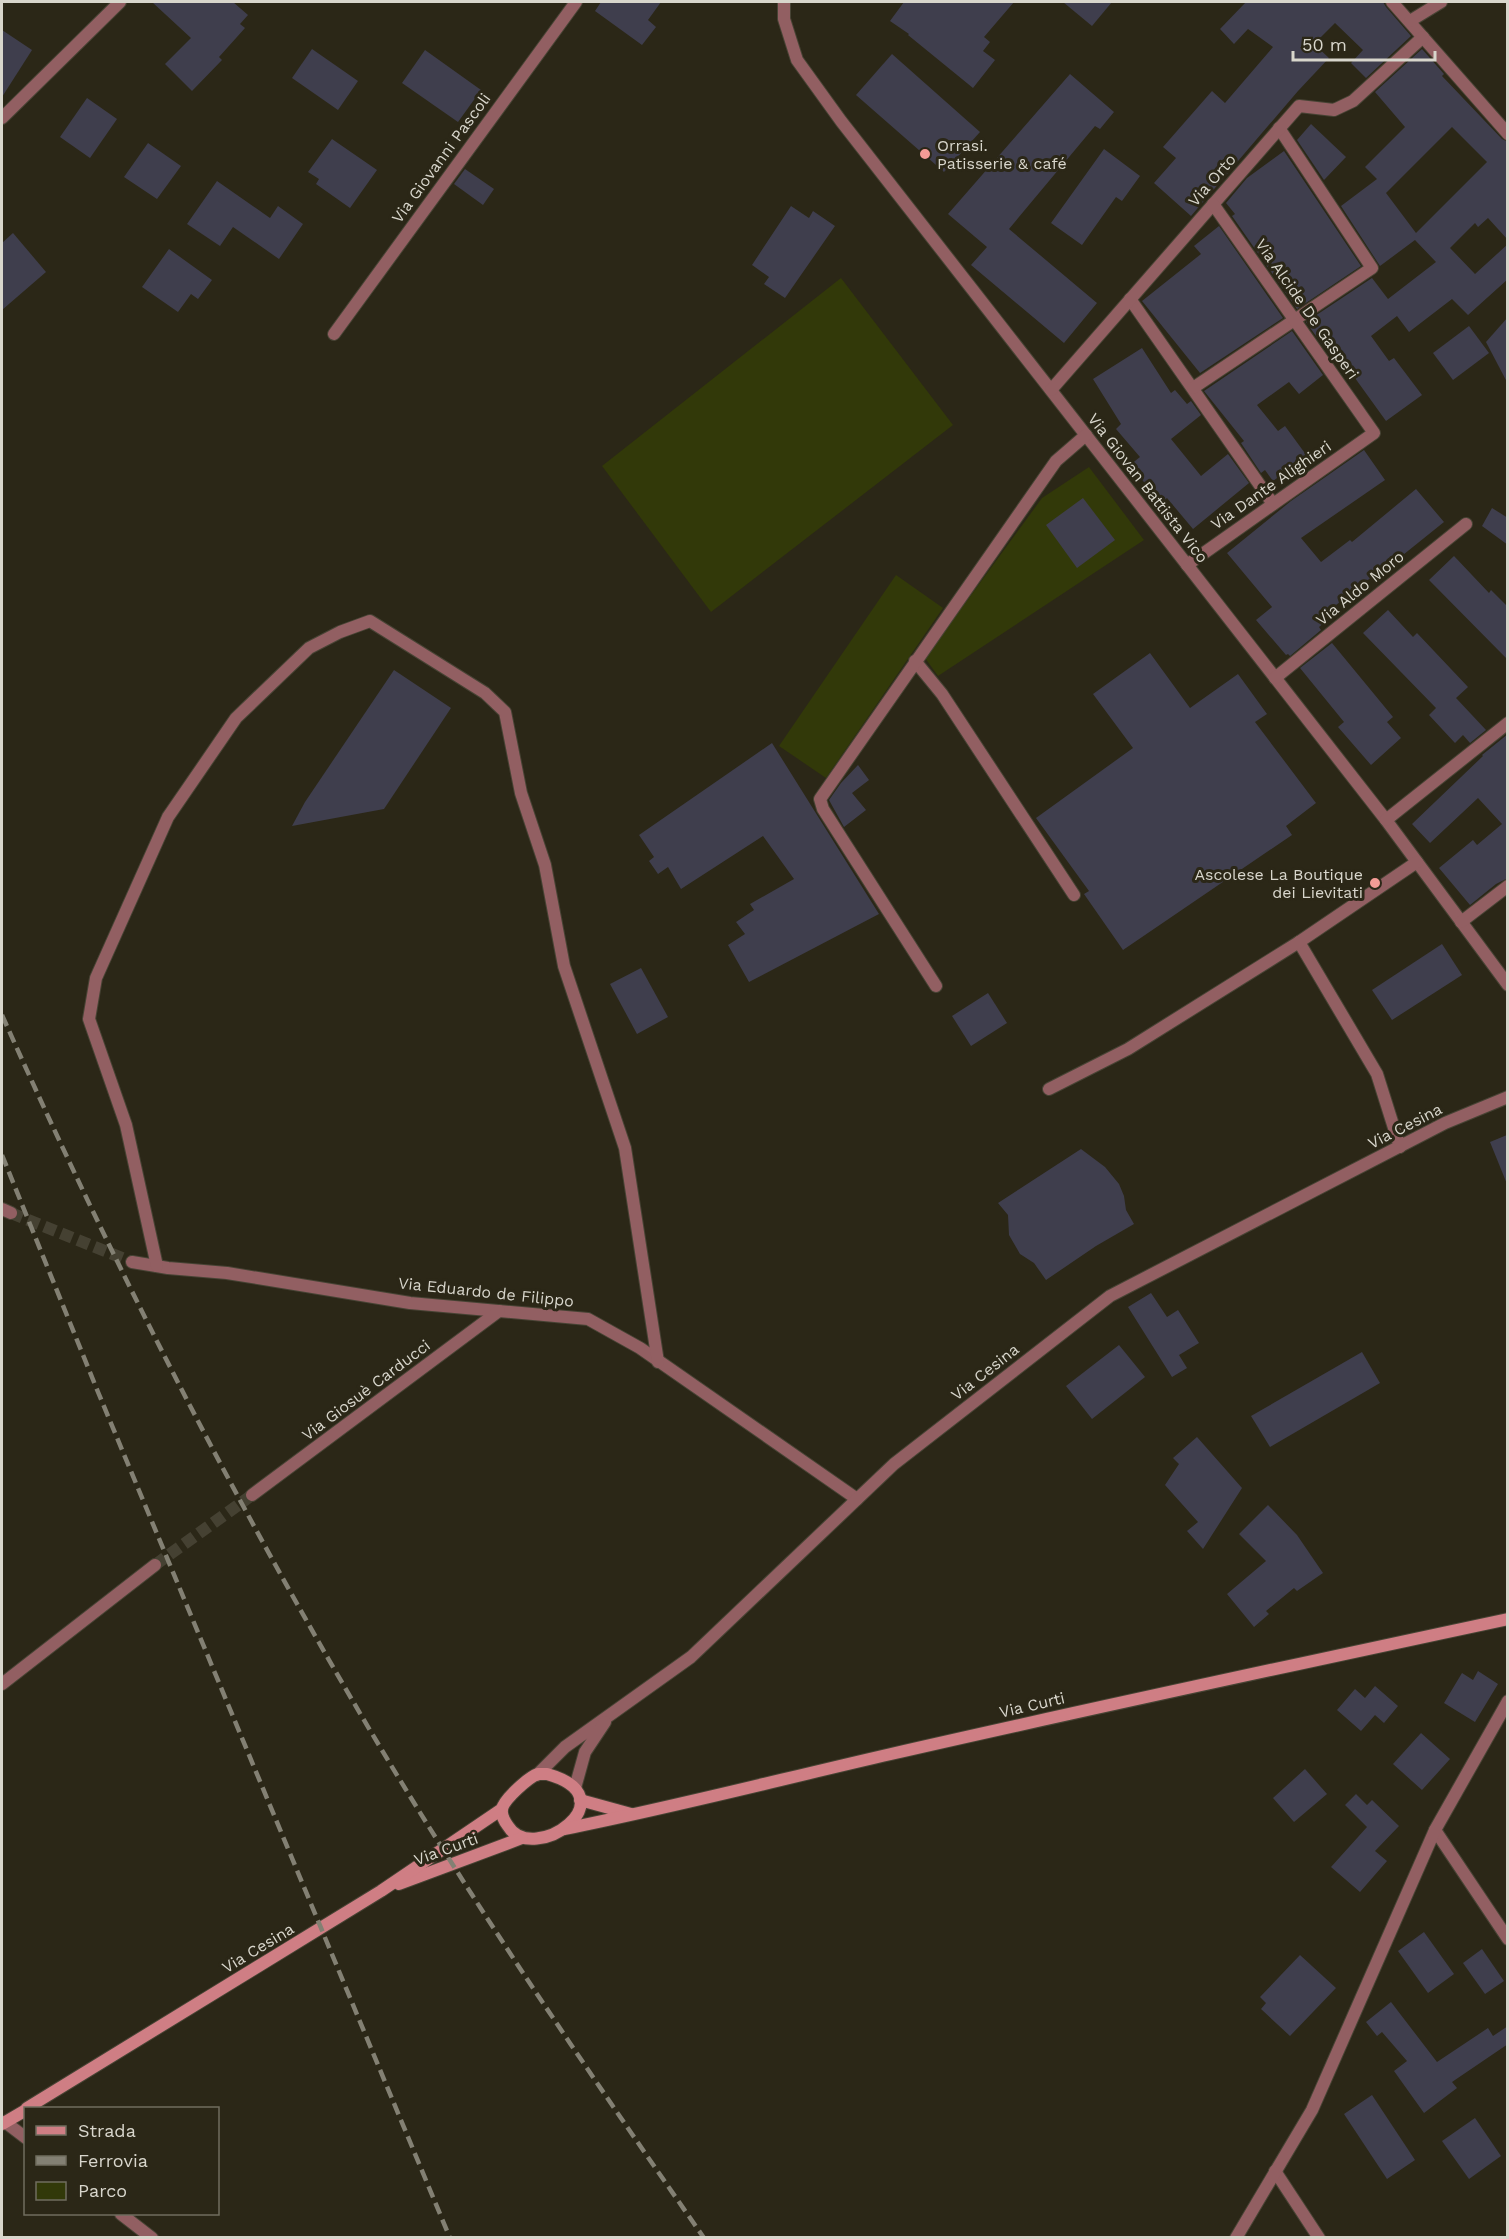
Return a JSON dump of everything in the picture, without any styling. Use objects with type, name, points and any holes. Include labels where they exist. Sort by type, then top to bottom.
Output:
[{"type":"main road","name":"Via Curti","points":[[564,1829],[635,1815],[889,1754],[1508,1619]]},
{"type":"main road","points":[[537,1774],[562,1778],[578,1794],[635,1815]]},
{"type":"main road","name":"Via Cesina","points":[[29,2107],[381,1891],[502,1809],[509,1798],[537,1774]]},
{"type":"main road","name":"Via Cesina","points":[[564,1829],[574,1822],[581,1811],[578,1794]]},
{"type":"main road","points":[[502,1809],[504,1820],[511,1831],[522,1838],[535,1839],[564,1829]]},
{"type":"main road","name":"Via Curti","points":[[381,1891],[522,1838]]},
{"type":"main road","name":"Via Cesina","points":[[3,2123],[24,2110]]},
{"type":"street","points":[[2,118],[120,2]]},
{"type":"street","name":"Via Giovanni Pascoli","points":[[334,334],[576,2]]},
{"type":"street","name":"Via Giovan Battista Vico","points":[[784,2],[784,19],[797,60],[841,121],[1386,820],[1508,985]]},
{"type":"street","points":[[1392,2],[1508,134]]},
{"type":"street","points":[[1410,21],[1441,2]]},
{"type":"street","name":"Via Orto","points":[[1051,390],[1299,106],[1334,110],[1353,101],[1423,37]]},
{"type":"street","points":[[1192,388],[1372,268],[1279,128]]},
{"type":"street","name":"Via Alcide De Gasperi","points":[[1213,204],[1374,433]]},
{"type":"street","points":[[1130,299],[1274,504]]},
{"type":"street","name":"Via Dante Alighieri","points":[[1187,565],[1374,433]]},
{"type":"street","points":[[936,986],[823,809],[820,799],[1056,460],[1086,435]]},
{"type":"street","name":"Via Aldo Moro","points":[[1275,678],[1466,524]]},
{"type":"street","points":[[157,1266],[126,1125],[89,1019],[96,978],[168,817],[236,717],[309,648],[340,632],[370,621],[485,693],[506,712],[521,793],[545,865],[564,966],[625,1148],[658,1362]]},
{"type":"street","points":[[915,662],[942,694],[1074,895]]},
{"type":"street","points":[[1386,820],[1508,723]]},
{"type":"street","points":[[1049,1089],[1128,1049],[1299,942],[1417,862]]},
{"type":"street","points":[[1461,922],[1508,886]]},
{"type":"street","points":[[1299,942],[1377,1074],[1400,1147]]},
{"type":"street","name":"Via Cesina","points":[[578,1794],[585,1752],[611,1714],[691,1658],[894,1464],[1110,1296],[1445,1123],[1508,1098]]},
{"type":"street","name":"Via Eduardo de Filippo","points":[[132,1262],[227,1273],[410,1303],[588,1319],[640,1348],[857,1499]]},
{"type":"street","name":"Via Giosuè Carducci","points":[[252,1495],[499,1311]]},
{"type":"street","points":[[2,1684],[155,1565]]},
{"type":"street","points":[[1236,2238],[1312,2110],[1435,1830],[1508,1701]]},
{"type":"street","points":[[537,1774],[565,1747],[611,1714]]},
{"type":"street","points":[[1435,1830],[1508,1939]]},
{"type":"street","points":[[3,2123],[24,2137]]},
{"type":"street","points":[[1275,2171],[1319,2238]]},
{"type":"street","points":[[122,2215],[152,2238]]},
{"type":"green space","points":[[841,278],[953,425],[711,612],[602,466]]},
{"type":"green space","points":[[1089,467],[1144,540],[938,676],[925,658],[1042,498]]},
{"type":"green space","points":[[896,575],[943,608],[826,778],[779,746]]},
{"type":"building","points":[[152,2],[233,2],[248,15],[240,24],[245,28],[219,57],[222,60],[192,91],[165,64],[191,38]]},
{"type":"building","points":[[601,2],[661,2],[648,20],[656,27],[642,45],[595,11]]},
{"type":"building","points":[[904,2],[1014,2],[984,37],[990,42],[983,51],[995,60],[973,88],[909,34],[890,21]]},
{"type":"building","points":[[1063,2],[1112,2],[1092,26]]},
{"type":"building","points":[[1246,2],[1383,2],[1411,36],[1366,78],[1351,63],[1363,50],[1335,23],[1314,44],[1329,58],[1191,216],[1154,183],[1176,158],[1163,147],[1212,91],[1225,103],[1273,47],[1248,29],[1234,44],[1220,29]]},
{"type":"building","points":[[2,30],[32,50],[2,97]]},
{"type":"building","points":[[312,49],[358,81],[338,110],[292,78]]},
{"type":"building","points":[[1422,49],[1444,74],[1442,76],[1502,139],[1508,142],[1508,240],[1488,218],[1478,227],[1475,223],[1450,248],[1475,274],[1508,244],[1508,279],[1468,315],[1452,299],[1409,332],[1397,316],[1371,336],[1389,361],[1394,358],[1422,395],[1386,421],[1342,360],[1336,364],[1306,322],[1372,278],[1388,299],[1436,262],[1415,240],[1380,266],[1341,206],[1377,179],[1365,167],[1405,127],[1375,92]],"holes":[[[1452,127],[1487,162],[1416,233],[1386,193]]]},
{"type":"building","points":[[425,50],[481,90],[458,122],[402,83]]},
{"type":"building","points":[[892,54],[980,132],[944,172],[856,95]]},
{"type":"building","points":[[1070,74],[1114,112],[1100,129],[1095,126],[1009,229],[1097,303],[1064,343],[971,265],[987,247],[948,214]]},
{"type":"building","points":[[87,98],[117,119],[90,158],[60,137]]},
{"type":"building","points":[[1311,124],[1346,157],[1324,180],[1297,140]]},
{"type":"building","points":[[332,139],[377,170],[350,208],[316,184],[319,179],[308,172]]},
{"type":"building","points":[[148,143],[181,166],[157,199],[124,177]]},
{"type":"building","points":[[1104,149],[1140,176],[1122,201],[1116,197],[1082,245],[1051,223]]},
{"type":"building","points":[[1284,151],[1361,266],[1297,309],[1232,216],[1235,214],[1226,203],[1247,178]]},
{"type":"building","points":[[465,169],[494,189],[483,205],[454,184]]},
{"type":"building","points":[[217,181],[270,218],[278,206],[303,224],[279,259],[233,227],[220,246],[187,224]]},
{"type":"building","points":[[791,206],[809,218],[813,211],[835,226],[785,298],[764,284],[769,277],[752,265]]},
{"type":"building","points":[[1219,226],[1283,318],[1200,373],[1142,301],[1201,254],[1194,246]]},
{"type":"building","points":[[13,233],[46,272],[2,310],[2,243]]},
{"type":"building","points":[[169,249],[212,280],[198,299],[191,294],[178,312],[142,287]]},
{"type":"building","points":[[1508,317],[1508,384],[1486,342]]},
{"type":"building","points":[[1469,326],[1489,353],[1453,380],[1433,353]]},
{"type":"building","points":[[1292,331],[1323,375],[1299,394],[1289,382],[1257,405],[1278,431],[1285,426],[1307,456],[1273,481],[1265,470],[1261,473],[1241,443],[1244,441],[1204,391]]},
{"type":"building","points":[[1142,348],[1171,393],[1175,390],[1187,404],[1191,401],[1201,415],[1171,439],[1201,476],[1228,454],[1249,483],[1193,529],[1167,498],[1161,503],[1130,465],[1140,457],[1116,429],[1121,424],[1093,379]]},
{"type":"building","points":[[1364,450],[1385,480],[1301,538],[1321,562],[1350,540],[1352,542],[1416,489],[1444,522],[1331,609],[1335,614],[1319,627],[1321,630],[1290,656],[1286,655],[1256,620],[1272,607],[1227,553],[1291,501]]},
{"type":"building","points":[[1083,498],[1115,540],[1077,568],[1046,525]]},
{"type":"building","points":[[1492,508],[1508,518],[1508,545],[1482,526]]},
{"type":"building","points":[[1454,556],[1489,593],[1491,590],[1508,607],[1508,660],[1429,580]]},
{"type":"building","points":[[1388,610],[1413,637],[1417,633],[1468,687],[1456,698],[1486,730],[1470,743],[1463,735],[1455,743],[1429,715],[1436,708],[1363,633]]},
{"type":"building","points":[[1332,643],[1393,717],[1387,722],[1401,738],[1371,765],[1338,727],[1344,722],[1300,668]]},
{"type":"building","points":[[1150,653],[1190,708],[1238,674],[1267,714],[1255,722],[1316,803],[1286,826],[1292,835],[1123,950],[1084,894],[1089,891],[1036,818],[1133,748],[1093,694]]},
{"type":"building","points":[[394,670],[451,708],[384,809],[292,826],[305,802]]},
{"type":"building","points":[[1508,734],[1508,878],[1496,884],[1470,905],[1439,868],[1473,840],[1477,845],[1502,824],[1478,798],[1430,843],[1412,824],[1482,755]]},
{"type":"building","points":[[772,743],[879,914],[749,982],[728,945],[745,934],[736,922],[754,910],[750,904],[794,879],[763,836],[681,889],[668,867],[658,874],[649,861],[654,857],[639,835]]},
{"type":"building","points":[[858,765],[869,780],[852,793],[866,810],[844,827],[829,800]]},
{"type":"building","points":[[1442,944],[1462,975],[1392,1020],[1372,990]]},
{"type":"building","points":[[641,968],[668,1017],[637,1034],[610,984]]},
{"type":"building","points":[[988,993],[1007,1023],[971,1046],[952,1016]]},
{"type":"building","points":[[1507,1135],[1507,1184],[1490,1142]]},
{"type":"building","points":[[1081,1149],[1105,1167],[1119,1184],[1126,1210],[1134,1224],[1096,1246],[1046,1280],[1034,1263],[1020,1254],[1009,1235],[1008,1215],[998,1203]]},
{"type":"building","points":[[1151,1293],[1167,1317],[1178,1310],[1199,1343],[1179,1355],[1187,1368],[1172,1377],[1128,1307]]},
{"type":"building","points":[[1119,1345],[1145,1377],[1092,1419],[1066,1386]]},
{"type":"building","points":[[1362,1352],[1380,1383],[1270,1447],[1251,1416]]},
{"type":"building","points":[[1197,1437],[1242,1488],[1203,1549],[1187,1531],[1198,1522],[1165,1485],[1179,1464],[1173,1458]]},
{"type":"building","points":[[1268,1505],[1297,1535],[1323,1573],[1297,1591],[1294,1588],[1266,1611],[1269,1614],[1254,1627],[1227,1594],[1266,1561],[1239,1534]]},
{"type":"building","points":[[1478,1671],[1498,1684],[1475,1722],[1444,1703],[1462,1673],[1473,1680]]},
{"type":"building","points":[[1375,1686],[1398,1706],[1384,1723],[1375,1715],[1361,1731],[1337,1710],[1355,1689],[1365,1698]]},
{"type":"building","points":[[1421,1733],[1450,1759],[1422,1790],[1393,1764]]},
{"type":"building","points":[[1305,1769],[1327,1794],[1294,1822],[1273,1798]]},
{"type":"building","points":[[1356,1794],[1367,1805],[1372,1800],[1399,1826],[1375,1851],[1387,1861],[1360,1892],[1331,1867],[1367,1827],[1345,1805]]},
{"type":"building","points":[[1424,1932],[1454,1974],[1428,1993],[1398,1951]]},
{"type":"building","points":[[1482,1949],[1504,1981],[1485,1994],[1463,1963]]},
{"type":"building","points":[[1300,1955],[1336,1988],[1290,2036],[1261,2009],[1266,2003],[1260,1997]]},
{"type":"building","points":[[1391,2002],[1437,2062],[1488,2028],[1493,2036],[1508,2026],[1508,2044],[1452,2082],[1457,2088],[1424,2113],[1394,2071],[1407,2061],[1382,2032],[1377,2036],[1366,2022]]},
{"type":"building","points":[[1372,2095],[1415,2160],[1387,2179],[1344,2114]]},
{"type":"building","points":[[1475,2118],[1501,2156],[1469,2179],[1442,2141]]},
{"type":"tunnel","points":[[11,1213],[132,1262]]},
{"type":"tunnel","points":[[155,1565],[252,1495]]},
{"type":"railway","points":[[2,1015],[85,1194],[172,1370],[312,1630],[443,1849],[571,2045],[704,2238]]},
{"type":"railway","points":[[2,1155],[98,1392],[450,2238]]},
{"type":"place","name":"Orrasi. Patisserie & café","points":[[925,154]]},
{"type":"place","name":"Ascolese La Boutique dei Lievitati","points":[[1375,883]]}]
